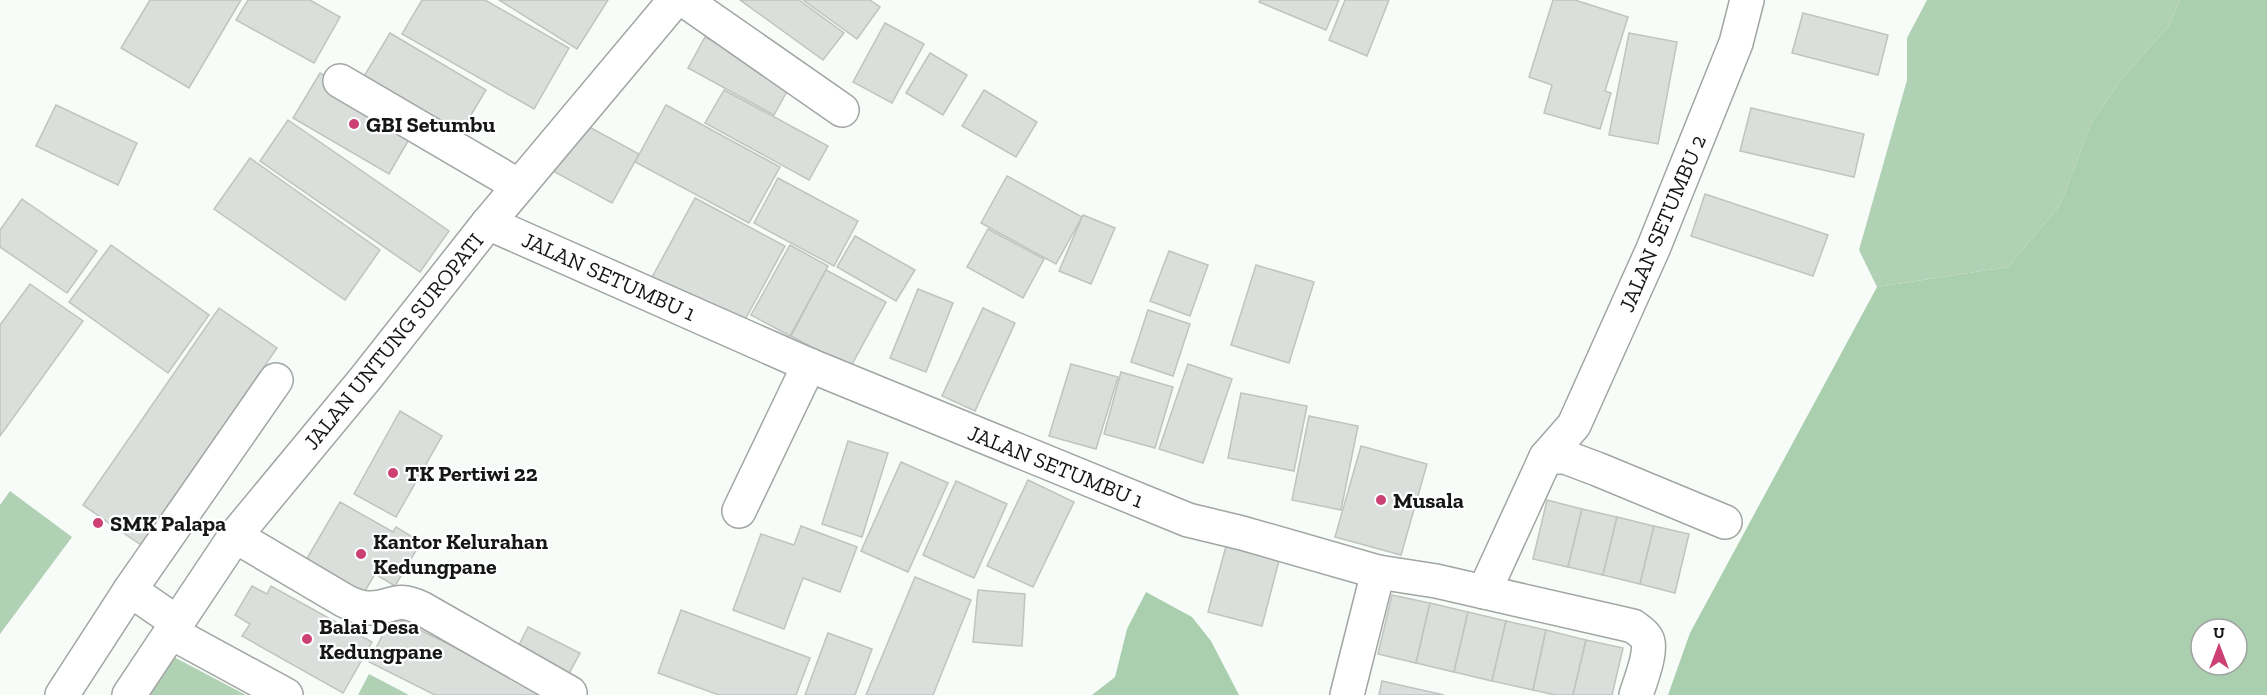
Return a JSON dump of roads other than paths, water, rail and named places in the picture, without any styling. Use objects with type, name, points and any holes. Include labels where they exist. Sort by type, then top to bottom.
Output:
[{"type":"street","name":"JALAN UNTUNG SUROPATI","points":[[129,695],[234,536],[365,379],[488,223],[675,0]]},
{"type":"street","points":[[684,0],[842,110]]},
{"type":"street","name":"JALAN SETUMBU 2","points":[[1553,448],[1574,425],[1653,249],[1736,43],[1747,0]]},
{"type":"street","points":[[340,81],[519,186]]},
{"type":"street","name":"JALAN SETUMBU 1","points":[[488,223],[809,365],[1188,520],[1378,572],[1436,581],[1633,626],[1648,640],[1649,650],[1636,695]]},
{"type":"street","points":[[739,511],[809,365]]},
{"type":"street","points":[[62,695],[130,591],[276,380]]},
{"type":"street","points":[[1484,592],[1553,448],[1564,457],[1644,487],[1725,522]]},
{"type":"street","points":[[234,536],[360,608],[371,609],[397,601],[412,604],[570,693]]},
{"type":"street","points":[[1347,695],[1378,572]]},
{"type":"street","points":[[130,591],[175,628],[286,695]]},
{"type":"place","name":"GBI Setumbu","points":[[354,124]]},
{"type":"place","name":"TK Pertiwi 22","points":[[393,473]]},
{"type":"place","name":"Musala","points":[[1381,500]]},
{"type":"place","name":"SMK Palapa","points":[[98,523]]},
{"type":"place","name":"Kantor Kelurahan Kedungpane","points":[[361,554]]},
{"type":"place","name":"Balai Desa Kedungpane","points":[[307,639]]}]
